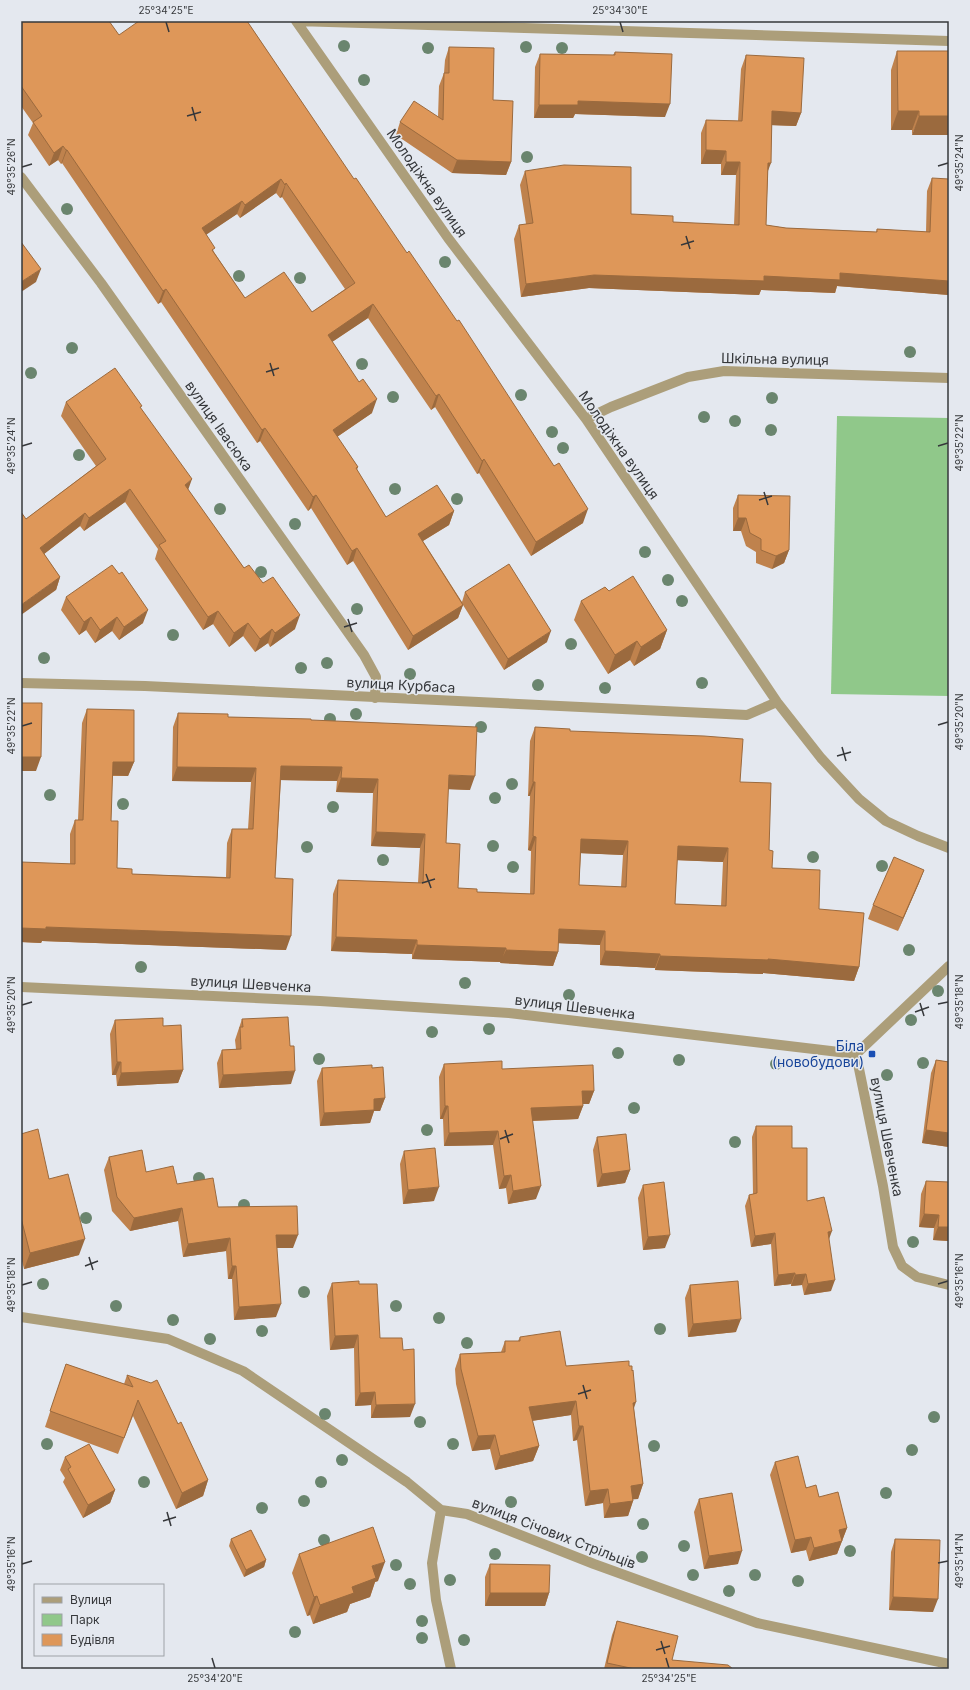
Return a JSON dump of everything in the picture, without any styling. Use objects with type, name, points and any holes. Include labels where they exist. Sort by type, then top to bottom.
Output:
[{"type":"street","points":[[296,21],[949,41]]},
{"type":"street","name":"Молодіжна вулиця","points":[[296,21],[448,238],[586,419],[776,702],[822,758],[859,799],[886,821],[949,848]]},
{"type":"street","name":"вулиця Івасюка","points":[[21,177],[105,290],[364,655],[376,677],[374,698]]},
{"type":"street","name":"Шкільна вулиця","points":[[586,419],[611,407],[688,377],[724,370],[949,378]]},
{"type":"street","name":"вулиця Курбаса","points":[[21,683],[145,686],[747,715],[776,702]]},
{"type":"street","points":[[856,1054],[949,966]]},
{"type":"street","name":"вулиця Шевченка","points":[[21,987],[328,1002],[509,1013],[856,1054],[883,1186],[893,1247],[902,1266],[917,1277],[949,1285]]},
{"type":"street","points":[[21,1317],[168,1339],[243,1371],[407,1482],[441,1510],[432,1563],[436,1600],[451,1669]]},
{"type":"street","name":"вулиця Січових Стрільців","points":[[441,1510],[467,1514],[594,1564],[757,1623],[949,1664]]},
{"type":"green space","points":[[837,416],[949,418],[949,696],[831,694]]},
{"type":"building","points":[[21,21],[109,21],[119,35],[139,21],[247,21],[354,179],[356,178],[407,253],[409,251],[457,321],[459,320],[554,466],[559,463],[588,509],[536,542],[484,459],[482,461],[439,394],[436,396],[373,304],[328,335],[359,382],[363,379],[377,399],[333,430],[358,467],[356,468],[386,517],[437,485],[454,511],[418,534],[463,605],[413,636],[357,548],[352,551],[316,495],[313,497],[265,428],[262,430],[166,289],[163,291],[67,150],[63,146],[54,153],[33,122],[42,116],[21,86]],"holes":[[[281,179],[285,185],[286,183],[355,283],[312,312],[284,272],[245,298],[212,250],[215,248],[202,228],[242,201],[245,205]]]},
{"type":"building","points":[[449,47],[494,48],[493,100],[513,101],[511,162],[457,160],[400,122],[414,101],[443,120],[444,73],[449,73]]},
{"type":"building","points":[[897,51],[949,51],[949,116],[919,116],[919,111],[898,111]]},
{"type":"building","points":[[615,52],[672,54],[670,104],[578,101],[578,105],[539,105],[540,54],[615,55]]},
{"type":"building","points":[[746,55],[804,58],[801,113],[772,111],[771,163],[768,163],[766,225],[786,228],[877,232],[877,229],[930,232],[932,178],[949,179],[949,281],[840,273],[840,280],[764,276],[764,281],[594,275],[526,284],[519,225],[533,223],[525,171],[564,165],[631,167],[631,214],[673,216],[673,222],[739,225],[740,162],[726,162],[726,151],[706,150],[706,120],[742,121]]},
{"type":"building","points":[[21,242],[41,269],[21,282]]},
{"type":"building","points":[[115,368],[142,406],[140,407],[192,479],[185,485],[244,568],[249,565],[263,583],[273,577],[300,615],[275,633],[272,629],[260,639],[248,623],[234,633],[218,611],[208,617],[159,545],[166,541],[130,489],[89,518],[85,513],[40,548],[60,577],[21,605],[21,512],[26,519],[106,459],[66,402]]},
{"type":"building","points":[[738,495],[790,496],[789,550],[776,556],[761,550],[761,539],[750,533],[746,518],[738,518]]},
{"type":"building","points":[[509,564],[551,631],[508,659],[465,592]]},
{"type":"building","points":[[112,565],[119,574],[122,572],[148,610],[124,627],[117,617],[100,630],[91,617],[84,622],[66,597]]},
{"type":"building","points":[[633,576],[667,630],[641,647],[637,641],[615,655],[581,601],[605,587],[609,591]]},
{"type":"building","points":[[21,703],[42,703],[41,757],[21,757]]},
{"type":"building","points":[[87,709],[134,710],[134,762],[113,762],[111,821],[118,821],[117,868],[132,869],[132,874],[230,878],[232,829],[253,829],[256,768],[177,767],[178,713],[228,714],[228,717],[311,719],[477,727],[475,776],[449,775],[446,843],[460,844],[458,888],[477,889],[477,892],[534,894],[536,837],[533,836],[535,782],[533,782],[535,727],[570,729],[570,731],[743,739],[740,782],[771,783],[769,850],[773,851],[772,868],[820,870],[819,909],[864,913],[859,967],[768,959],[660,956],[660,954],[605,951],[605,931],[559,929],[558,952],[506,950],[506,948],[417,945],[417,940],[336,937],[338,880],[423,883],[425,834],[376,832],[378,779],[341,778],[342,767],[281,766],[275,878],[293,879],[291,936],[46,927],[46,929],[21,928],[21,862],[75,864],[75,820],[83,820]],"holes":[[[581,839],[628,841],[626,887],[579,885]],[[678,846],[728,848],[726,906],[675,904]]]},
{"type":"building","points":[[894,857],[924,870],[903,918],[873,905]]},
{"type":"building","points":[[288,1017],[290,1046],[294,1046],[295,1071],[223,1075],[222,1050],[241,1049],[240,1027],[243,1027],[242,1019]]},
{"type":"building","points":[[163,1018],[163,1026],[181,1025],[183,1070],[121,1073],[121,1062],[117,1062],[115,1020]]},
{"type":"building","points":[[936,1060],[949,1062],[949,1133],[926,1130]]},
{"type":"building","points":[[502,1061],[502,1069],[593,1065],[594,1091],[582,1091],[583,1106],[531,1108],[541,1186],[513,1191],[511,1175],[504,1176],[498,1131],[449,1133],[448,1106],[445,1106],[444,1064]]},
{"type":"building","points":[[372,1065],[372,1068],[383,1067],[385,1098],[374,1099],[374,1110],[324,1113],[322,1068]]},
{"type":"building","points":[[756,1126],[792,1126],[792,1148],[807,1148],[807,1201],[824,1197],[832,1231],[828,1232],[835,1280],[808,1284],[806,1274],[795,1275],[795,1273],[778,1275],[775,1233],[755,1236],[749,1195],[757,1193]]},
{"type":"building","points":[[38,1129],[49,1179],[68,1174],[85,1239],[30,1253],[21,1218],[21,1134]]},
{"type":"building","points":[[626,1134],[630,1170],[602,1174],[597,1137]]},
{"type":"building","points":[[435,1148],[439,1187],[408,1190],[404,1151]]},
{"type":"building","points":[[142,1150],[146,1172],[173,1166],[177,1184],[213,1178],[218,1207],[297,1206],[298,1235],[276,1235],[281,1304],[239,1307],[236,1266],[232,1266],[230,1238],[188,1244],[182,1208],[134,1218],[117,1197],[109,1157]]},
{"type":"building","points":[[926,1181],[949,1182],[949,1227],[938,1227],[939,1215],[924,1214]]},
{"type":"building","points":[[664,1182],[670,1235],[648,1237],[643,1185]]},
{"type":"building","points":[[359,1281],[359,1284],[377,1284],[380,1338],[402,1338],[403,1350],[414,1349],[415,1404],[376,1405],[375,1392],[360,1393],[358,1335],[335,1336],[332,1283]]},
{"type":"building","points":[[738,1281],[741,1319],[693,1324],[690,1285]]},
{"type":"building","points":[[560,1331],[566,1366],[629,1361],[629,1366],[632,1366],[636,1402],[633,1403],[643,1484],[631,1486],[633,1501],[610,1504],[608,1489],[590,1491],[583,1426],[579,1426],[576,1401],[529,1407],[539,1446],[500,1456],[495,1435],[478,1436],[461,1369],[460,1354],[505,1352],[505,1341],[520,1341],[520,1337]]},
{"type":"building","points":[[66,1364],[133,1387],[127,1375],[151,1383],[157,1380],[178,1424],[181,1422],[208,1480],[182,1493],[138,1400],[124,1438],[50,1411]]},
{"type":"building","points":[[89,1444],[115,1490],[88,1505],[68,1469],[71,1467],[65,1457]]},
{"type":"building","points":[[798,1456],[806,1488],[816,1485],[819,1497],[838,1492],[847,1528],[839,1530],[842,1541],[814,1548],[811,1537],[795,1540],[775,1462]]},
{"type":"building","points":[[732,1493],[742,1551],[709,1556],[699,1499]]},
{"type":"building","points":[[373,1527],[385,1562],[372,1566],[376,1578],[352,1587],[354,1593],[320,1605],[317,1596],[314,1597],[299,1554]]},
{"type":"building","points":[[251,1530],[266,1560],[246,1570],[231,1539]]},
{"type":"building","points":[[895,1539],[940,1540],[938,1599],[893,1597]]},
{"type":"building","points":[[490,1564],[550,1565],[549,1593],[490,1593]]},
{"type":"building","points":[[617,1621],[678,1636],[672,1660],[728,1665],[733,1669],[635,1669],[607,1663]]},
{"type":"place","name":"Біла (новобудови)","points":[[872,1054]]}]
